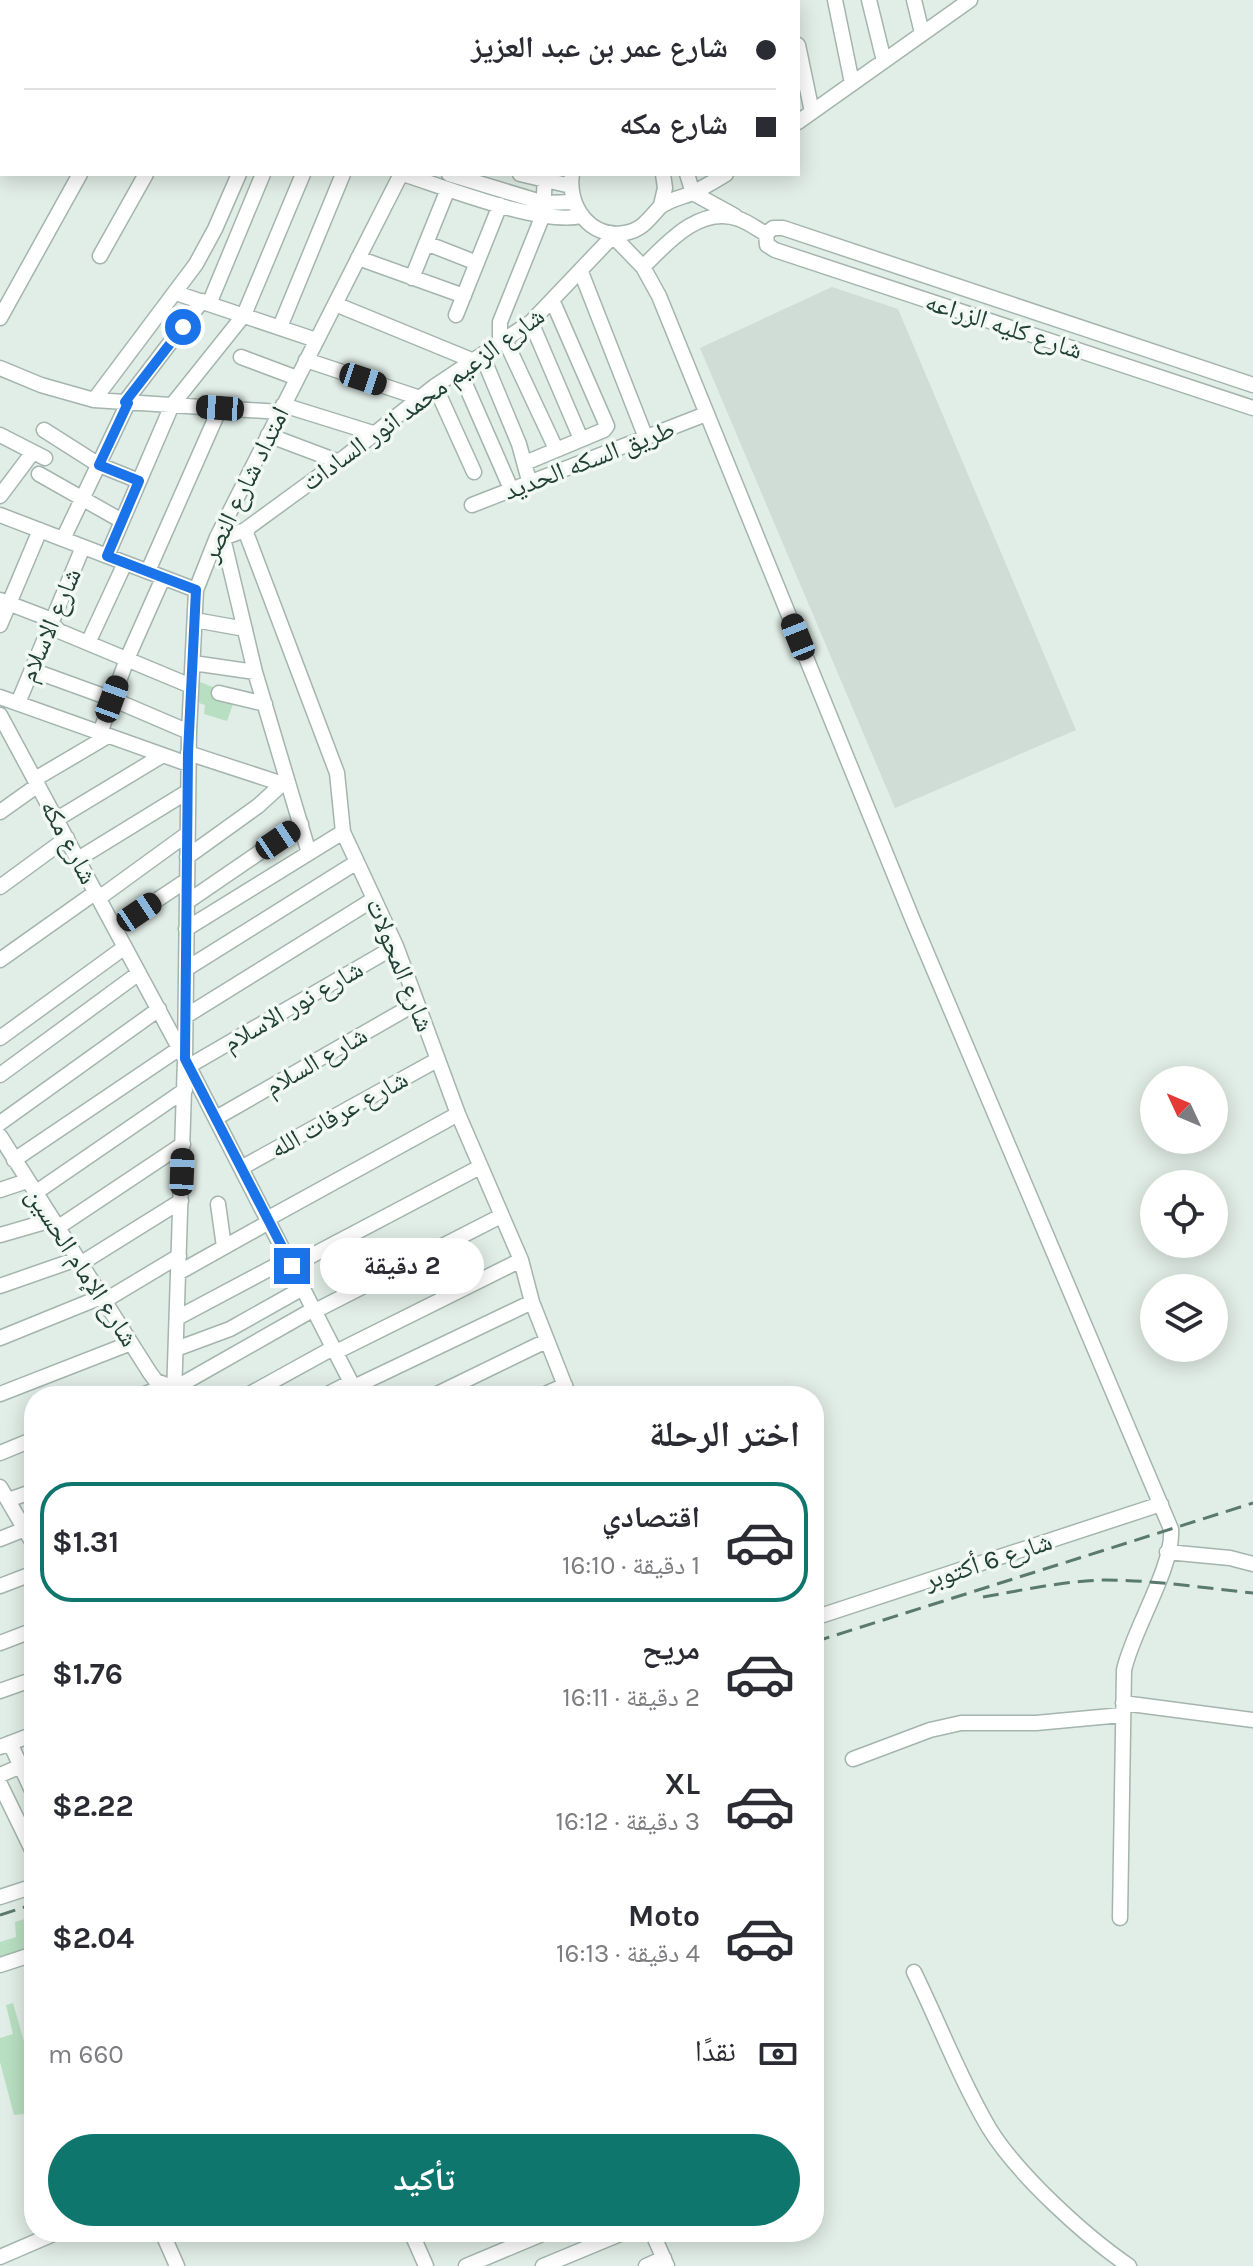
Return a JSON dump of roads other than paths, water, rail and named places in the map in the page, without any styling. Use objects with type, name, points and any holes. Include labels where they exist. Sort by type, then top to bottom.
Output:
[{"type":"street","points":[[835,0],[852,83]]},
{"type":"street","points":[[869,0],[884,61]]},
{"type":"street","points":[[914,0],[922,33]]},
{"type":"street","points":[[800,121],[970,0]]},
{"type":"street","points":[[802,82],[812,112]]},
{"type":"street","points":[[0,318],[79,176]]},
{"type":"street","points":[[100,256],[145,176]]},
{"type":"street","points":[[94,400],[196,264],[238,176]]},
{"type":"street","points":[[63,539],[126,402],[206,302],[262,176]]},
{"type":"street","points":[[107,556],[172,405],[244,315],[302,176]]},
{"type":"street","points":[[280,327],[342,176]]},
{"type":"street","name":"امتداد شارع النصر","points":[[171,1386],[176,1349],[185,1090],[187,792],[196,590],[268,435],[401,176]]},
{"type":"street","points":[[415,176],[448,181],[571,218],[581,216]]},
{"type":"street","points":[[611,235],[640,228],[652,218],[661,205],[665,188],[663,176]]},
{"type":"street","points":[[688,176],[693,193]]},
{"type":"street","points":[[661,205],[693,193],[723,176]]},
{"type":"street","points":[[556,449],[503,341],[500,322],[544,209],[545,177],[572,180],[573,202],[581,216],[611,235],[643,267],[659,296],[914,923],[1171,1529],[1167,1552],[1126,1659],[1122,1709],[1120,1918]]},
{"type":"street","points":[[448,181],[500,205],[544,209],[573,202]]},
{"type":"street","points":[[412,278],[448,181]]},
{"type":"street","name":"شارع كليه الزراعه","points":[[693,193],[766,234]]},
{"type":"street","points":[[456,315],[500,205]]},
{"type":"street","points":[[643,267],[667,242],[691,225],[709,218],[737,218]]},
{"type":"street","name":"شارع كليه الزراعه","points":[[766,234],[773,228],[783,228],[1253,385]]},
{"type":"street","name":"شارع كليه الزراعه","points":[[766,234],[767,245],[775,250],[1253,408]]},
{"type":"street","name":"شارع الزعيم محمد انور السادات","points":[[220,538],[245,530],[435,386],[531,322],[581,272],[611,235]]},
{"type":"street","points":[[426,243],[477,263]]},
{"type":"street","points":[[358,258],[464,296]]},
{"type":"street","points":[[581,272],[646,438]]},
{"type":"street","points":[[176,293],[316,340]]},
{"type":"street","points":[[335,304],[478,358],[526,470],[556,449],[604,430],[607,425],[553,302]]},
{"type":"street","points":[[531,322],[581,439]]},
{"type":"street","points":[[241,357],[297,378]]},
{"type":"street","points":[[306,360],[420,398]]},
{"type":"street","points":[[0,368],[41,385],[94,400],[220,408],[282,408],[373,433]]},
{"type":"street","points":[[459,370],[508,482]]},
{"type":"street","points":[[435,386],[474,472]]},
{"type":"street","points":[[148,571],[220,408]]},
{"type":"street","name":"طريق السكه الحديد","points":[[472,505],[706,414]]},
{"type":"street","points":[[44,430],[99,465],[139,481]]},
{"type":"street","points":[[0,435],[39,455],[0,496]]},
{"type":"street","points":[[268,435],[337,461]]},
{"type":"street","points":[[39,474],[122,521]]},
{"type":"street","points":[[0,515],[196,590]]},
{"type":"street","points":[[0,625],[5,602],[40,530]]},
{"type":"street","name":"شارع المحولات","points":[[245,530],[337,773],[343,832],[396,946],[458,1114],[521,1260],[532,1302],[565,1386]]},
{"type":"street","points":[[220,538],[285,785],[309,853]]},
{"type":"street","name":"شارع الاسلام","points":[[18,703],[83,547]]},
{"type":"street","points":[[88,643],[125,563]]},
{"type":"street","points":[[0,812],[104,734],[112,699],[127,659],[163,578]]},
{"type":"street","points":[[5,602],[52,622],[59,631],[191,686]]},
{"type":"street","points":[[195,620],[245,629]]},
{"type":"street","points":[[193,663],[255,672]]},
{"type":"street","points":[[32,670],[112,699],[189,732]]},
{"type":"street","points":[[219,693],[265,704]]},
{"type":"street","points":[[0,697],[163,755],[285,785]]},
{"type":"street","name":"شارع مكه","points":[[0,715],[5,734],[37,782],[159,1009],[353,1386]]},
{"type":"street","points":[[57,819],[163,755]]},
{"type":"street","points":[[187,857],[285,785]]},
{"type":"street","points":[[78,859],[187,792]]},
{"type":"street","points":[[187,902],[301,824]]},
{"type":"street","points":[[186,929],[343,832]]},
{"type":"street","points":[[0,960],[187,834]]},
{"type":"street","points":[[0,887],[67,838]]},
{"type":"street","points":[[186,969],[357,862]]},
{"type":"street","points":[[115,928],[187,880]]},
{"type":"street","points":[[186,1016],[374,899]]},
{"type":"street","name":"شارع نور الاسلام","points":[[14,1160],[185,1058],[396,946]]},
{"type":"street","points":[[0,1038],[125,947]]},
{"type":"street","points":[[0,1075],[139,973]]},
{"type":"street","name":"شارع السلام","points":[[216,1118],[415,1004]]},
{"type":"street","points":[[0,1123],[159,1009]]},
{"type":"street","name":"شارع عرفات الله","points":[[241,1168],[437,1060]]},
{"type":"street","points":[[0,1190],[31,1187],[185,1090]]},
{"type":"street","points":[[178,1273],[458,1114]]},
{"type":"street","name":"شارع الإمام الحسين","points":[[0,1136],[150,1373],[166,1386]]},
{"type":"street","points":[[0,1235],[54,1224],[183,1144]]},
{"type":"street","points":[[177,1318],[480,1167]]},
{"type":"street","points":[[0,1286],[78,1262],[181,1201]]},
{"type":"street","points":[[218,1204],[224,1247]]},
{"type":"street","points":[[178,1386],[314,1310],[501,1216]]},
{"type":"street","points":[[0,1338],[102,1299],[179,1256]]},
{"type":"street","points":[[265,1386],[521,1260]]},
{"type":"street","points":[[176,1349],[230,1329],[303,1288]]},
{"type":"street","points":[[358,1386],[532,1302]]},
{"type":"street","points":[[454,1386],[546,1341]]},
{"type":"street","points":[[0,1394],[131,1343]]},
{"type":"street","points":[[0,1453],[24,1443]]},
{"type":"street","points":[[24,1492],[3,1494],[24,1527]]},
{"type":"street","name":"شارع 6 أكتوبر","points":[[824,1615],[1161,1504]]},
{"type":"street","points":[[0,1539],[24,1538]]},
{"type":"street","points":[[1167,1552],[1230,1558],[1253,1564]]},
{"type":"street","points":[[0,1586],[24,1577]]},
{"type":"street","points":[[0,1643],[24,1634]]},
{"type":"street","points":[[0,1691],[24,1683]]},
{"type":"street","points":[[853,1759],[930,1730],[961,1723],[1036,1723],[1122,1709],[1253,1720]]},
{"type":"street","points":[[24,1738],[5,1745],[24,1772]]},
{"type":"street","points":[[0,1775],[21,1766]]},
{"type":"street","points":[[0,1784],[24,1833]]},
{"type":"street","points":[[2,1892],[24,1888]]},
{"type":"street","points":[[0,1965],[24,1957]]},
{"type":"street","points":[[914,1972],[998,2141],[1078,2226],[1121,2264]]},
{"type":"street","points":[[0,2257],[35,2242]]},
{"type":"street","points":[[166,2242],[177,2266]]},
{"type":"street","points":[[415,2242],[426,2266]]},
{"type":"street","points":[[466,2266],[523,2242]]},
{"type":"street","points":[[543,2266],[601,2242]]},
{"type":"street","points":[[646,2266],[666,2262],[657,2242]]},
{"type":"railway","points":[[824,1639],[1253,1503]]},
{"type":"railway","points":[[983,1597],[1105,1580],[1253,1593]]},
{"type":"railway","points":[[0,1915],[24,1907]]}]
